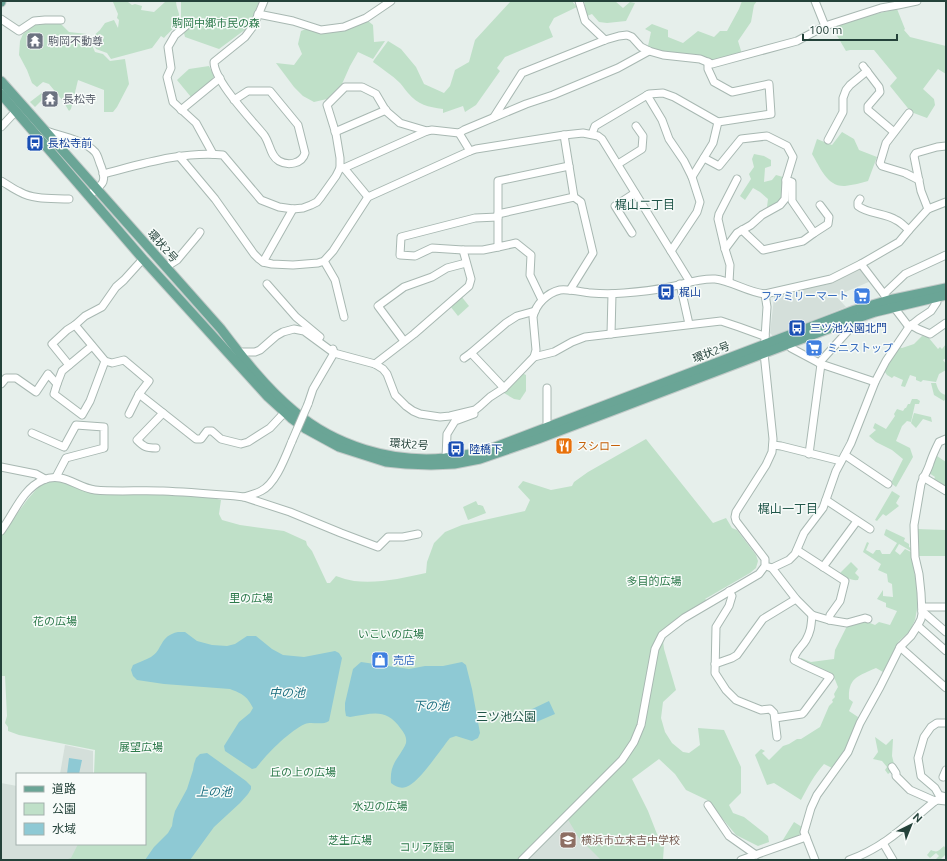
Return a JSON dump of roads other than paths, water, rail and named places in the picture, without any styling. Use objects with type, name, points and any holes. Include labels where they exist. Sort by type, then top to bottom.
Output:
[{"type":"main road","name":"環状2号","points":[[1,81],[166,266],[221,329],[238,352],[273,391],[295,412],[314,426],[338,439],[361,448],[387,455],[414,458],[446,458],[490,449],[764,344],[847,317],[889,301],[946,288]]},
{"type":"main road","name":"環状2号","points":[[1,94],[143,259],[284,413],[306,430],[339,447],[386,462],[431,465],[454,464],[480,459],[538,439],[764,344],[789,343],[847,317]]},
{"type":"main road","name":"環状2号","points":[[889,301],[946,295]]},
{"type":"street","points":[[234,100],[248,91],[270,91],[298,124],[305,153],[300,161],[287,164],[278,161],[272,154],[265,137],[234,100],[214,66],[214,62],[245,37],[254,25],[264,1]]},
{"type":"street","points":[[258,14],[293,21],[321,30],[344,27],[366,18],[391,1]]},
{"type":"street","points":[[579,1],[585,21],[605,40]]},
{"type":"street","points":[[815,1],[825,26]]},
{"type":"street","points":[[494,117],[522,73],[605,40],[619,36],[627,35],[632,37],[641,47],[649,51],[663,55],[700,58],[712,64],[797,41],[825,26],[881,8],[917,1]]},
{"type":"street","points":[[1,19],[19,31],[34,22],[61,20]]},
{"type":"street","points":[[188,24],[175,35],[168,47],[171,68],[167,77],[174,102],[196,124],[213,154]]},
{"type":"street","points":[[104,174],[179,156],[213,154],[223,155],[261,200],[279,207],[294,209],[303,208],[317,202],[342,168],[427,131],[432,130],[459,133],[494,117],[553,95],[618,68],[649,51]]},
{"type":"street","points":[[592,134],[595,126],[649,94],[663,93],[674,97],[718,122],[771,114],[769,84],[732,92],[714,82],[708,69],[708,62]]},
{"type":"street","points":[[828,140],[843,112],[843,98],[846,90],[865,68],[880,90],[868,106],[868,110],[894,132]]},
{"type":"street","points":[[182,110],[220,78]]},
{"type":"street","points":[[368,197],[342,168],[335,132],[327,105],[345,87],[362,87],[376,94],[386,110],[400,123],[427,131]]},
{"type":"street","points":[[647,95],[662,120],[669,139],[684,161],[692,177],[700,202],[697,212],[671,251]]},
{"type":"street","points":[[335,132],[386,110]]},
{"type":"street","points":[[1,127],[16,112]]},
{"type":"street","points":[[909,113],[886,143],[880,163],[882,166],[905,173],[919,180]]},
{"type":"street","points":[[692,177],[713,143],[718,122]]},
{"type":"street","points":[[618,164],[642,149],[643,136],[636,126]]},
{"type":"street","points":[[46,131],[83,143],[95,152],[104,174],[104,181],[88,196]]},
{"type":"street","points":[[459,133],[470,151]]},
{"type":"street","points":[[179,156],[215,199],[254,254],[263,262],[288,265],[318,263],[324,261],[333,251],[368,197],[470,151],[564,135],[583,133],[592,134],[602,139],[690,282]]},
{"type":"street","points":[[564,135],[574,197],[581,202],[594,253],[570,290]]},
{"type":"street","points":[[704,158],[719,166],[741,139],[768,136],[787,146],[793,157],[786,180],[785,198],[780,205],[762,215],[751,225],[737,233],[725,249]]},
{"type":"street","points":[[928,209],[921,191],[914,156],[916,152],[946,146]]},
{"type":"street","points":[[498,247],[498,181],[569,166]]},
{"type":"street","points":[[729,282],[730,265],[718,219],[719,214],[737,179]]},
{"type":"street","points":[[786,180],[792,182],[792,201],[814,233]]},
{"type":"street","points":[[1,181],[21,193],[32,196],[69,199]]},
{"type":"street","points":[[632,233],[615,206],[635,193]]},
{"type":"street","points":[[542,300],[530,275],[531,255],[516,243],[483,250],[432,248],[415,256],[400,255],[401,237],[475,218],[498,215],[574,197]]},
{"type":"street","points":[[860,199],[858,206],[862,209],[896,220],[909,230]]},
{"type":"street","points":[[238,352],[255,352],[260,350],[283,332],[294,329],[304,331],[334,353],[375,364],[383,369],[387,374],[395,395],[413,411],[429,416],[450,416],[475,410],[490,397],[504,388],[534,357],[536,350],[533,317],[535,311],[542,300],[560,290],[612,294],[671,287],[690,282],[718,279],[764,294],[831,280],[899,242],[928,209],[946,202]]},
{"type":"street","points":[[742,230],[763,250],[803,241],[828,224],[829,217],[820,205]]},
{"type":"street","points":[[263,262],[294,209]]},
{"type":"street","points":[[166,266],[177,260],[200,232]]},
{"type":"street","points":[[375,364],[469,286],[471,279],[463,250]]},
{"type":"street","points":[[889,301],[905,274],[946,255]]},
{"type":"street","points":[[69,365],[52,344],[85,316],[102,307],[116,287],[143,259]]},
{"type":"street","points":[[324,261],[335,280],[344,318]]},
{"type":"street","points":[[404,341],[378,306],[404,287],[432,277],[447,268],[466,263]]},
{"type":"street","points":[[861,264],[910,326],[930,334],[946,323]]},
{"type":"street","points":[[244,497],[262,491],[277,474],[308,404],[313,389],[334,353],[333,348],[296,317],[267,284]]},
{"type":"street","points":[[680,284],[689,324]]},
{"type":"street","points":[[611,334],[612,294]]},
{"type":"street","points":[[764,294],[768,307],[764,344],[773,445],[772,452],[766,465],[734,517],[765,559],[769,567],[796,599],[812,615],[847,623],[865,618],[868,619]]},
{"type":"street","points":[[522,860],[622,760],[634,742],[641,725],[655,649],[662,635],[684,618],[769,567],[789,560],[795,554],[804,533],[823,508],[836,471],[851,443],[875,382],[886,361],[910,326],[931,310],[937,302],[936,297]]},
{"type":"street","points":[[464,358],[506,323],[517,316],[535,311]]},
{"type":"street","points":[[809,454],[820,363],[851,326],[847,317]]},
{"type":"street","points":[[534,357],[554,352],[580,338],[722,321],[761,336],[764,344]]},
{"type":"street","points":[[75,325],[105,361],[112,363],[124,360],[149,381],[139,394],[129,414]]},
{"type":"street","points":[[789,343],[791,348],[820,363],[875,382]]},
{"type":"street","points":[[92,346],[62,371],[54,394],[82,415],[90,401],[105,361]]},
{"type":"street","points":[[471,353],[504,388]]},
{"type":"street","points":[[1,384],[6,378],[16,378],[36,392],[48,374],[57,384]]},
{"type":"street","points":[[547,388],[547,427]]},
{"type":"street","points":[[139,394],[196,439],[201,439],[207,431],[212,431],[221,438],[241,444],[248,442],[270,428],[284,413]]},
{"type":"street","points":[[446,458],[447,434],[455,420],[476,414],[480,406]]},
{"type":"street","points":[[156,448],[147,448],[137,440],[163,413]]},
{"type":"street","points":[[32,433],[64,447],[76,426],[104,427],[104,448],[66,458],[56,477]]},
{"type":"street","points":[[816,860],[804,832],[811,808],[818,795],[848,752],[860,723],[900,647],[911,636],[921,619],[922,609],[919,574],[915,557],[914,525],[923,477],[930,464],[933,452],[939,442],[946,438]]},
{"type":"street","points":[[773,445],[792,448],[809,454],[843,458],[888,484]]},
{"type":"street","points":[[1,466],[36,474],[45,479]]},
{"type":"street","points":[[1,531],[19,503],[31,488],[38,482],[56,477],[93,490],[164,491],[244,497],[290,512],[378,547],[388,537],[403,537],[418,534]]},
{"type":"street","points":[[923,477],[946,491]]},
{"type":"street","points":[[826,500],[870,529]]},
{"type":"street","points":[[823,567],[857,521]]},
{"type":"street","points":[[797,550],[845,581],[840,601],[830,615],[829,620]]},
{"type":"street","points":[[729,591],[732,596],[729,606],[716,627],[715,673],[726,690],[736,700],[761,710],[770,709],[774,713],[777,737]]},
{"type":"street","points":[[715,664],[737,655],[763,619],[796,599]]},
{"type":"street","points":[[922,609],[946,607]]},
{"type":"street","points":[[922,609],[946,632]]},
{"type":"street","points":[[775,718],[802,714],[830,677],[794,660],[794,656],[805,642],[811,628],[812,615]]},
{"type":"street","points":[[918,626],[946,651]]},
{"type":"street","points":[[900,647],[946,688]]},
{"type":"street","points":[[946,723],[937,723],[926,733],[918,758],[920,776],[935,788],[939,795],[946,797]]},
{"type":"street","points":[[892,767],[896,776],[910,790],[935,801],[946,801]]},
{"type":"street","points":[[849,860],[862,856],[883,843],[935,801]]},
{"type":"street","points":[[708,804],[729,836],[756,855]]},
{"type":"street","points":[[740,860],[806,837]]},
{"type":"street","points":[[883,843],[893,860]]},
{"type":"water","name":"中の池","points":[[178,632],[185,632],[197,641],[212,645],[227,646],[235,644],[247,636],[256,636],[272,649],[283,655],[304,657],[335,651],[339,653],[342,658],[329,721],[323,723],[308,723],[299,727],[278,744],[256,768],[252,769],[225,751],[224,746],[239,722],[250,713],[253,708],[244,696],[230,689],[164,684],[137,680],[133,676],[131,670],[133,665],[151,657],[158,651],[167,637]]},
{"type":"water","name":"下の池","points":[[361,662],[409,669],[425,666],[443,666],[462,662],[466,665],[472,689],[480,733],[478,738],[472,741],[456,736],[450,738],[429,766],[411,784],[402,788],[391,783],[392,767],[406,743],[406,737],[403,732],[390,717],[384,715],[372,714],[350,717],[346,716],[345,703],[353,669]]},
{"type":"water","points":[[549,701],[555,714],[534,723],[528,711]]},
{"type":"water","name":"上の池","points":[[207,753],[246,781],[251,786],[251,789],[240,803],[214,827],[190,860],[145,860],[154,847],[168,833],[172,826],[175,811],[187,789],[196,758],[200,754]]},
{"type":"water","points":[[69,758],[82,760],[79,773],[67,773]]},
{"type":"place","name":"駒岡不動尊","points":[[35,41]]},
{"type":"place","name":"長松寺","points":[[50,99]]},
{"type":"place","name":"長松寺前","points":[[35,143]]},
{"type":"place","name":"梶山","points":[[666,292]]},
{"type":"place","name":"ファミリーマート","points":[[862,296]]},
{"type":"place","name":"三ツ池公園北門","points":[[797,328]]},
{"type":"place","name":"ミニストップ","points":[[814,348]]},
{"type":"place","name":"スシロー","points":[[564,446]]},
{"type":"place","name":"陸橋下","points":[[456,449]]},
{"type":"place","name":"売店","points":[[380,660]]},
{"type":"place","name":"横浜市立末吉中学校","points":[[568,840]]},
{"type":"district","name":"梶山二丁目","points":[[645,204]]},
{"type":"district","name":"梶山一丁目","points":[[788,508]]},
{"type":"district","name":"三ツ池公園","points":[[506,716]]},
{"type":"park label","name":"駒岡中郷市民の森","points":[[216,23]]},
{"type":"park label","name":"多目的広場","points":[[654,581]]},
{"type":"park label","name":"里の広場","points":[[251,598]]},
{"type":"park label","name":"花の広場","points":[[55,621]]},
{"type":"park label","name":"いこいの広場","points":[[391,634]]},
{"type":"park label","name":"展望広場","points":[[141,747]]},
{"type":"park label","name":"丘の上の広場","points":[[303,772]]},
{"type":"park label","name":"水辺の広場","points":[[380,806]]},
{"type":"park label","name":"芝生広場","points":[[350,840]]},
{"type":"park label","name":"コリア庭園","points":[[427,847]]}]
